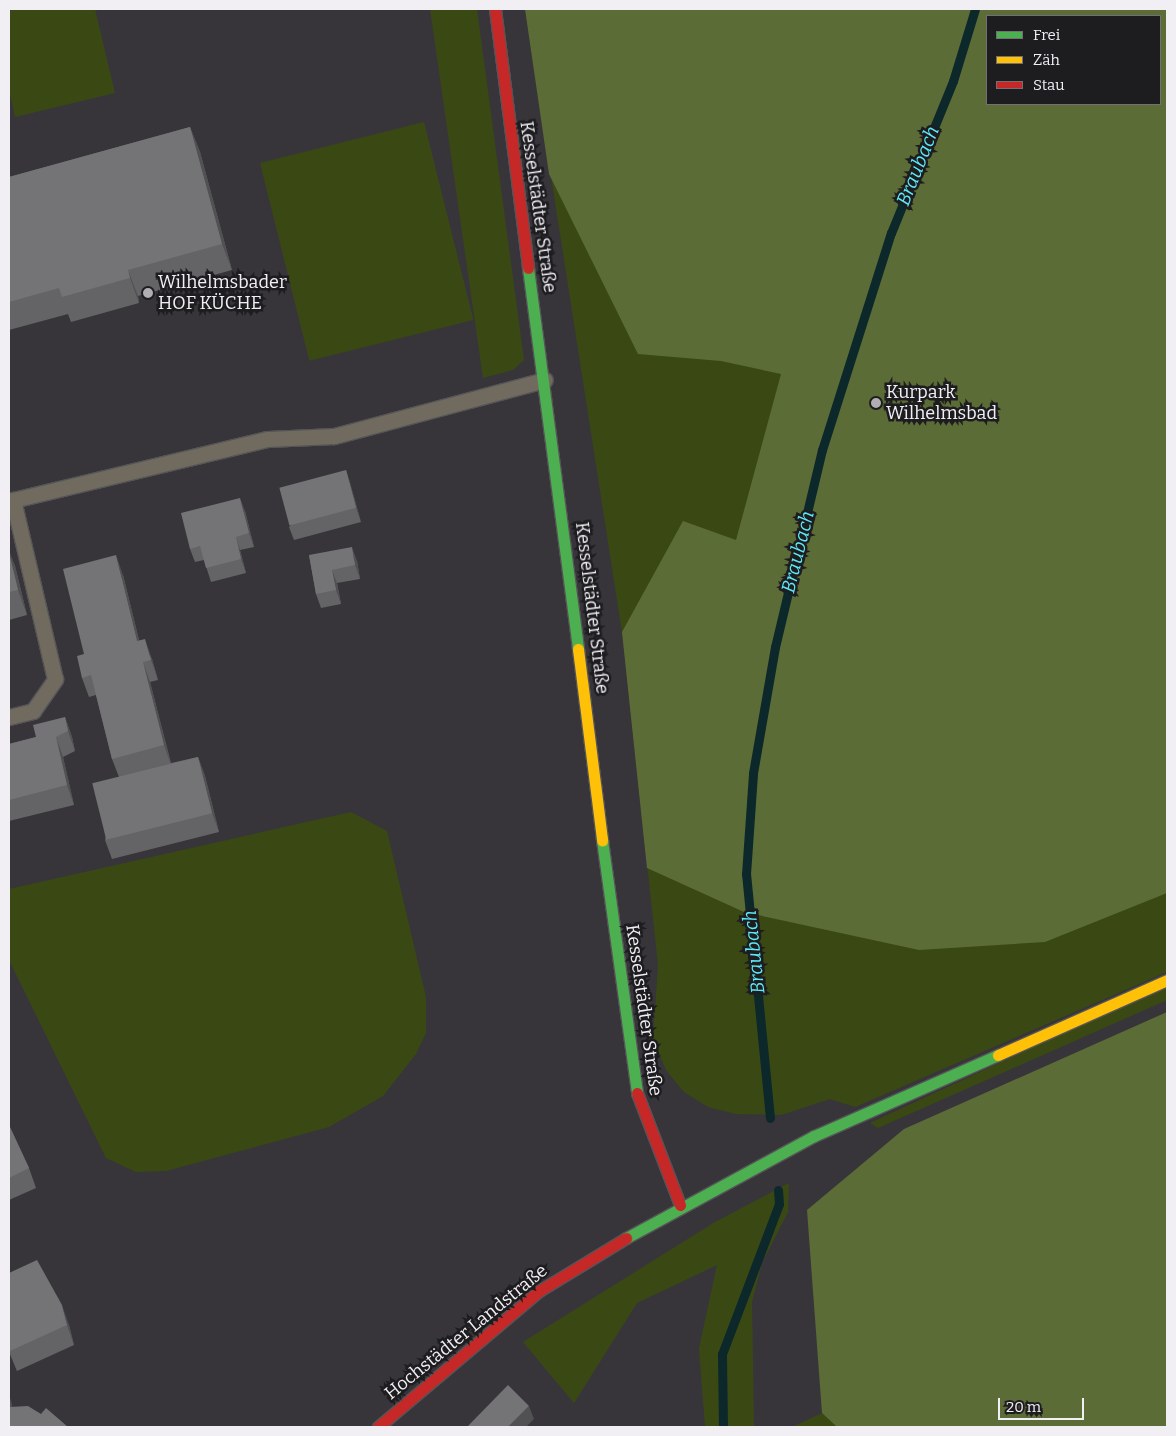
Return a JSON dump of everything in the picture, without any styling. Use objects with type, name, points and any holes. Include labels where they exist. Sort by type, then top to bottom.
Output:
[{"type":"main road","name":"Kesselstädter Straße","points":[[495,9],[545,380],[629,1049],[640,1108],[680,1205]]},
{"type":"main road","name":"Hochstädter Landstraße","points":[[378,1427],[539,1291],[680,1205],[814,1136],[1167,980]]},
{"type":"lane","points":[[9,717],[33,711],[55,679],[11,501],[268,439],[334,436],[545,380]]},
{"type":"green space","points":[[9,9],[95,9],[115,93],[15,117],[9,89]]},
{"type":"green space","points":[[430,9],[477,9],[524,360],[513,370],[483,378]]},
{"type":"green space","name":"Kurpark Wilhelmsbad","points":[[525,9],[1167,9],[1167,972],[855,1107],[830,1099],[781,1115],[736,1114],[708,1107],[684,1092],[666,1070],[653,1040],[658,965],[622,632]]},
{"type":"green space","name":"Kurpark Wilhelmsbad","points":[[525,9],[1167,9],[1167,893],[1045,942],[919,950],[744,912],[647,868],[622,632],[683,521],[736,540],[781,374],[721,361],[638,354],[549,174]]},
{"type":"green space","points":[[424,122],[473,320],[309,361],[260,163]]},
{"type":"green space","points":[[351,812],[387,831],[426,997],[426,1033],[416,1054],[383,1096],[329,1127],[166,1171],[136,1172],[106,1158],[9,960],[9,889]]},
{"type":"green space","points":[[1167,985],[1167,1000],[878,1128],[870,1123]]},
{"type":"green space","points":[[1167,1012],[1167,1427],[837,1427],[822,1413],[807,1210],[904,1129]]},
{"type":"green space","points":[[789,1183],[788,1212],[762,1263],[752,1302],[754,1427],[705,1427],[699,1348],[717,1265],[637,1303],[574,1403],[523,1342],[715,1222]]},
{"type":"green space","points":[[822,1413],[837,1427],[792,1427]]},
{"type":"building","points":[[190,127],[222,244],[128,270],[130,278],[62,297],[59,288],[9,302],[9,177]]},
{"type":"building","points":[[346,470],[356,508],[289,526],[279,488]]},
{"type":"building","points":[[240,498],[249,533],[236,537],[241,559],[206,568],[200,546],[190,549],[181,513]]},
{"type":"building","points":[[352,547],[355,565],[332,570],[336,590],[316,594],[309,555]]},
{"type":"building","points":[[9,553],[18,590],[9,592]]},
{"type":"building","points":[[116,555],[137,641],[145,639],[151,660],[143,662],[164,745],[112,759],[91,675],[82,678],[77,656],[84,654],[63,569]]},
{"type":"building","points":[[65,717],[68,731],[56,737],[67,785],[9,800],[9,744],[36,737],[33,725]]},
{"type":"building","points":[[198,757],[212,813],[106,840],[92,783]]},
{"type":"building","points":[[9,1125],[29,1168],[9,1178]]},
{"type":"building","points":[[37,1260],[62,1305],[67,1325],[10,1351],[9,1273]]},
{"type":"building","points":[[508,1385],[529,1406],[508,1427],[467,1427]]},
{"type":"building","points":[[28,1406],[41,1414],[46,1408],[68,1427],[9,1427],[9,1407]]},
{"type":"waterway","name":"Braubach","points":[[770,1118],[746,874],[753,773],[775,647],[822,450],[891,233],[953,81],[975,9]]},
{"type":"waterway","name":"Braubach","points":[[723,1427],[722,1354],[779,1204],[778,1190]]},
{"type":"traffic: fast","points":[[528,268],[578,649]]},
{"type":"traffic: fast","points":[[602,840],[637,1093]]},
{"type":"traffic: fast","points":[[626,1238],[814,1136],[998,1055]]},
{"type":"traffic: slow","points":[[578,649],[602,840]]},
{"type":"traffic: slow","points":[[998,1055],[1167,980]]},
{"type":"traffic: jam","points":[[495,9],[528,268]]},
{"type":"traffic: jam","points":[[637,1093],[680,1205]]},
{"type":"traffic: jam","points":[[378,1427],[539,1291],[626,1238]]},
{"type":"place","name":"Wilhelmsbader HOF KÜCHE","points":[[148,293]]},
{"type":"place","name":"Kurpark Wilhelmsbad","points":[[876,403]]}]
